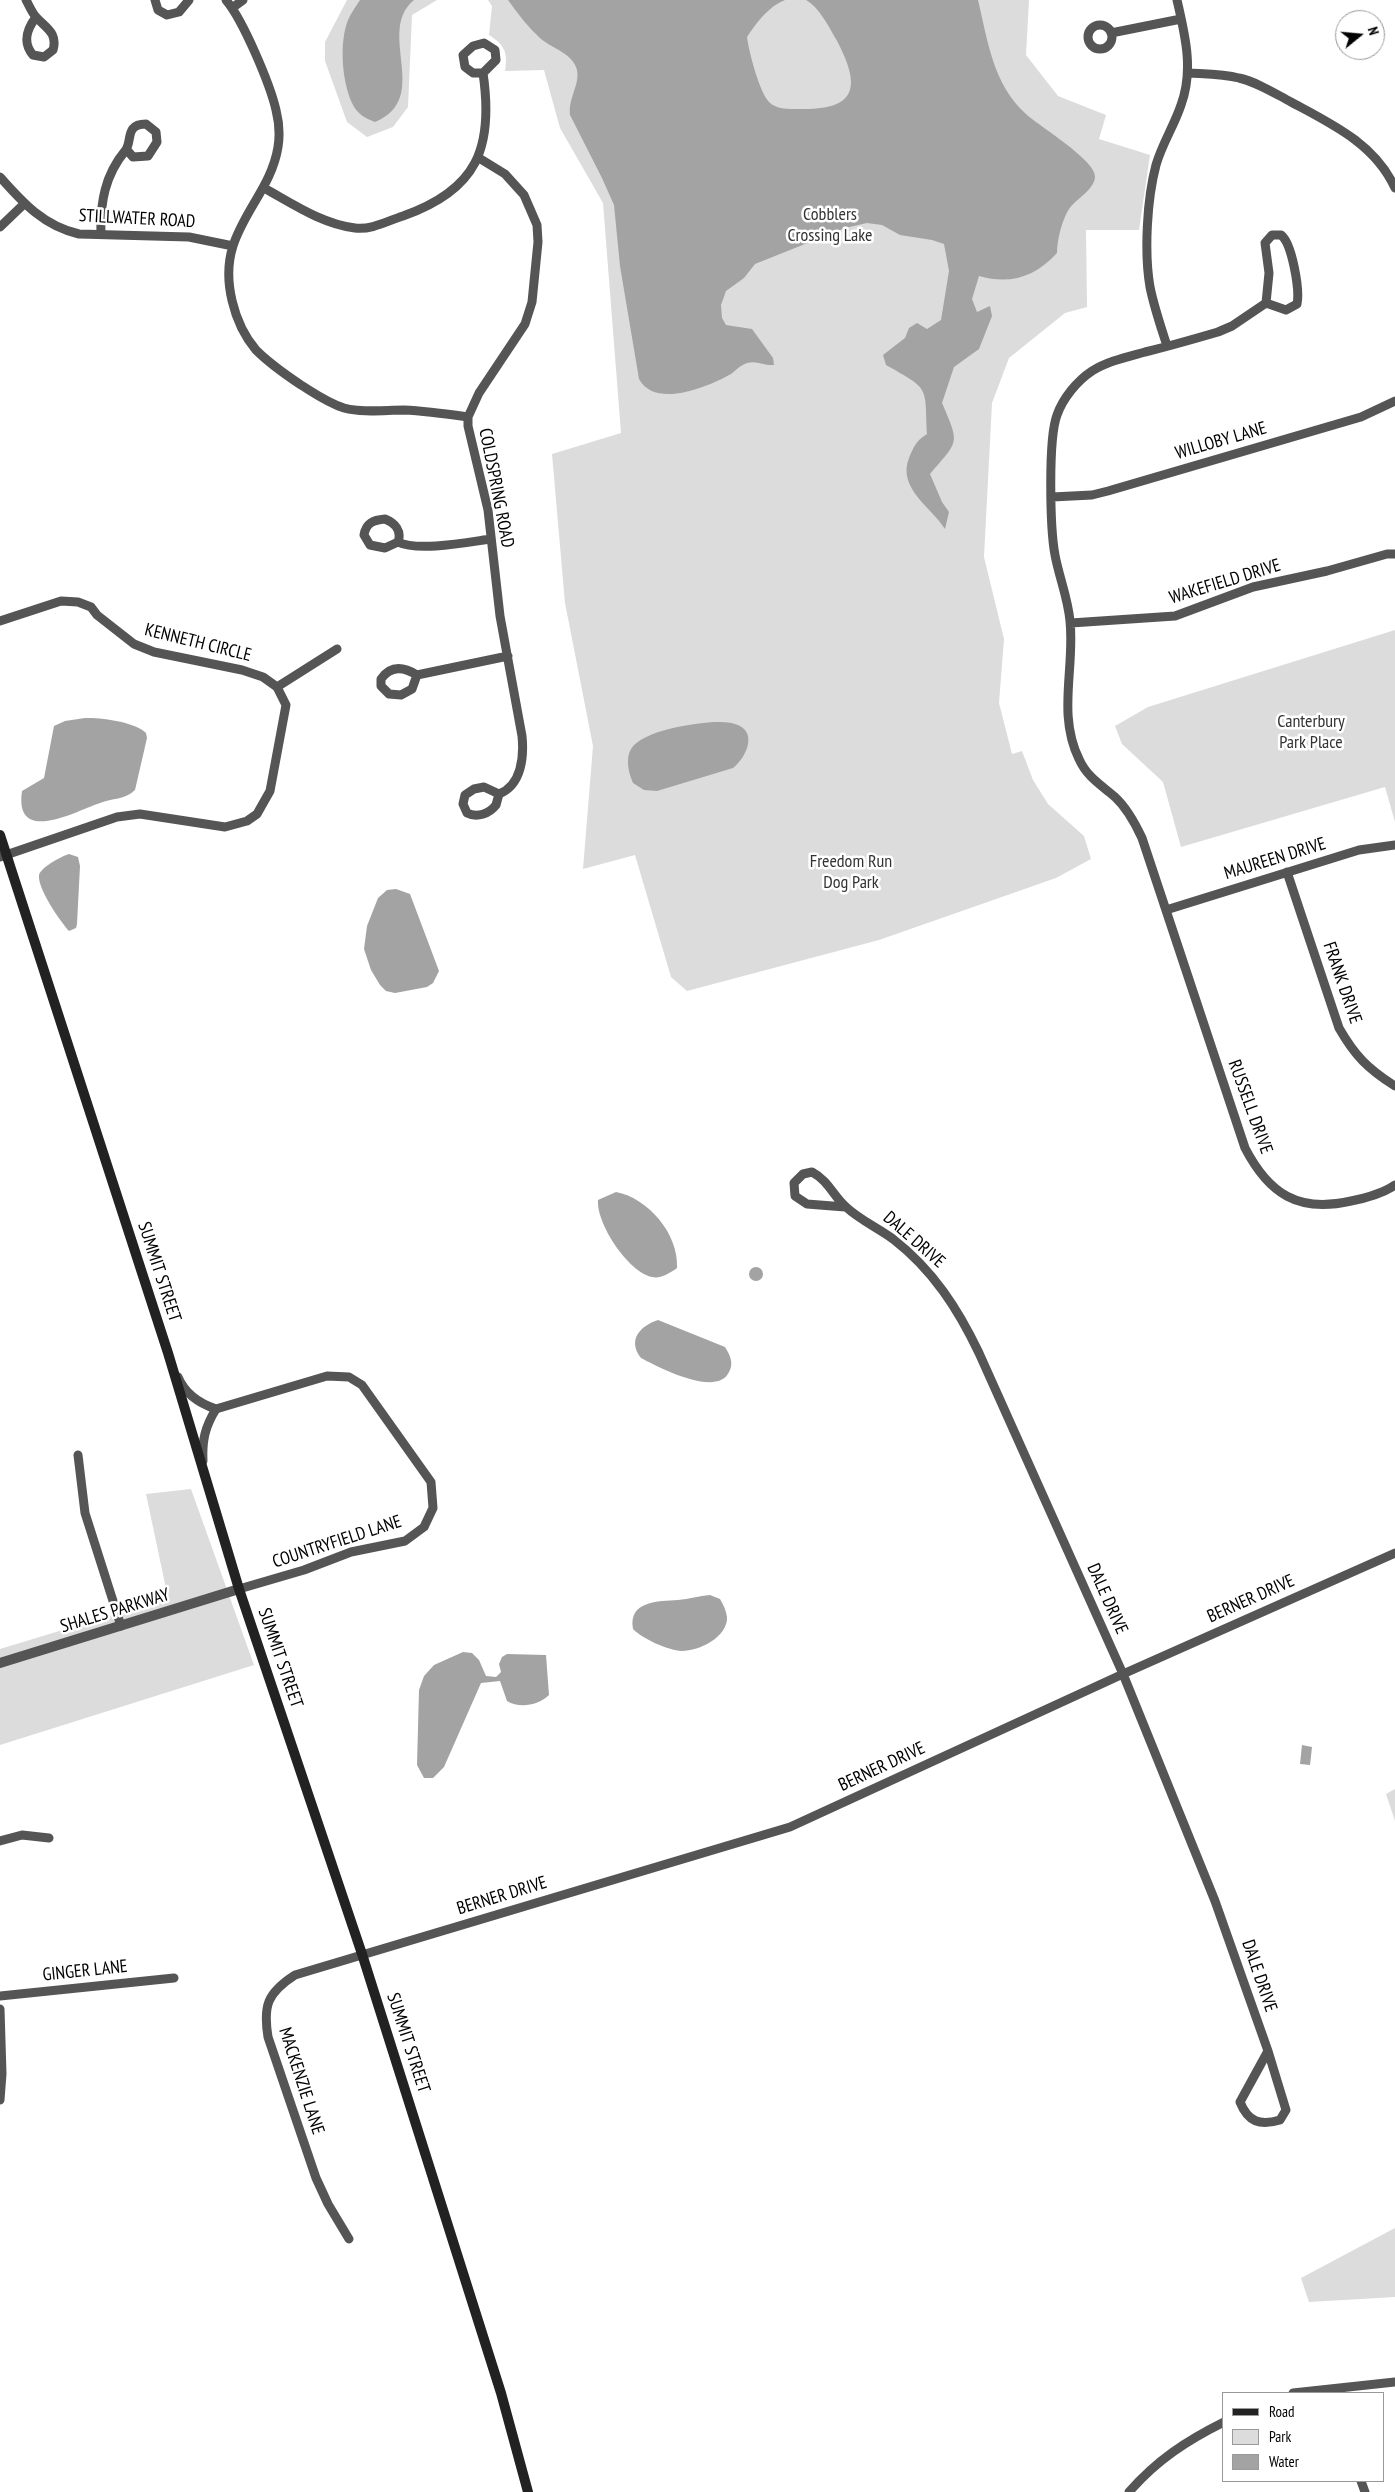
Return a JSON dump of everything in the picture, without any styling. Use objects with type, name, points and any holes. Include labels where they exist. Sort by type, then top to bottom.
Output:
[{"type":"main road","name":"SUMMIT STREET","points":[[0,835],[3,856],[168,1353],[239,1589],[362,1954],[502,2393],[528,2492]]},
{"type":"street","points":[[26,0],[36,17]]},
{"type":"street","points":[[155,0],[158,10],[167,15],[180,12],[189,0]]},
{"type":"street","points":[[226,0],[232,8],[266,83],[279,122],[275,160],[264,188],[233,246],[229,268],[230,286],[238,320],[257,350],[282,371],[319,396],[354,410],[421,411],[468,417]]},
{"type":"street","points":[[232,8],[243,0]]},
{"type":"street","points":[[1167,346],[1150,286],[1149,214],[1160,151],[1182,104],[1189,73],[1177,0]]},
{"type":"street","points":[[1111,33],[1181,19]]},
{"type":"street","points":[[264,188],[326,221],[363,228],[432,204],[456,186],[479,158],[487,120],[483,73]]},
{"type":"street","points":[[1189,73],[1238,78],[1256,84],[1329,122],[1361,143],[1386,170],[1395,188]]},
{"type":"street","points":[[101,234],[103,192],[116,162],[127,150]]},
{"type":"street","name":"COLDSPRING ROAD","points":[[479,158],[505,174],[524,195],[536,225],[538,242],[532,302],[525,324],[479,393],[468,417],[470,440],[488,510],[499,607],[524,752],[516,778],[504,792],[499,794]]},
{"type":"street","name":"STILLWATER ROAD","points":[[0,177],[24,204],[38,216],[63,230],[80,234],[189,237],[233,246]]},
{"type":"street","points":[[0,226],[24,204]]},
{"type":"street","points":[[1272,235],[1281,235],[1289,243],[1298,299],[1294,306],[1286,310],[1266,303],[1269,273],[1265,242],[1272,235]]},
{"type":"street","name":"RUSSELL DRIVE","points":[[1266,303],[1232,326],[1218,332],[1107,364],[1092,371],[1070,392],[1057,415],[1052,448],[1052,497],[1055,554],[1071,623],[1066,704],[1073,744],[1087,773],[1123,806],[1138,828],[1245,1148],[1254,1166],[1271,1186],[1298,1202],[1338,1204],[1395,1186]]},
{"type":"street","name":"WILLOBY LANE","points":[[1052,497],[1092,495],[1108,491],[1361,417],[1395,401]]},
{"type":"street","points":[[398,542],[408,546],[426,546],[491,539]]},
{"type":"street","name":"WAKEFIELD DRIVE","points":[[1071,623],[1175,616],[1253,587],[1327,571],[1391,554],[1395,545]]},
{"type":"street","name":"KENNETH CIRCLE","points":[[0,621],[61,601],[78,602],[91,607],[97,615],[134,644],[154,652],[242,670],[263,677],[277,687]]},
{"type":"street","points":[[3,856],[117,817],[140,814],[224,827],[247,821],[257,814],[270,791],[286,705],[277,687],[336,649]]},
{"type":"street","points":[[417,675],[508,656]]},
{"type":"street","name":"MAUREEN DRIVE","points":[[1166,910],[1359,850],[1395,845]]},
{"type":"street","name":"FRANK DRIVE","points":[[1288,872],[1339,1028],[1352,1051],[1370,1070],[1395,1086]]},
{"type":"street","name":"DALE DRIVE","points":[[845,1207],[807,1204],[795,1196],[794,1183],[803,1174],[812,1172],[823,1178],[845,1207],[894,1240],[930,1274],[961,1316],[1123,1674],[1215,1900],[1268,2051],[1286,2110],[1280,2120],[1267,2124],[1256,2122],[1244,2113],[1240,2102],[1268,2051]]},
{"type":"street","points":[[168,1353],[180,1382],[189,1394],[200,1404],[216,1409],[206,1424],[202,1442],[203,1469]]},
{"type":"street","name":"COUNTRYFIELD LANE","points":[[216,1409],[327,1376],[350,1378],[362,1385],[432,1482],[433,1508],[424,1527],[406,1541],[351,1552],[304,1570],[239,1589]]},
{"type":"street","points":[[78,1456],[85,1514],[121,1626]]},
{"type":"street","name":"BERNER DRIVE","points":[[362,1954],[790,1828],[1123,1674],[1395,1553]]},
{"type":"street","name":"SHALES PARKWAY","points":[[0,1664],[239,1589]]},
{"type":"street","points":[[0,1841],[22,1835],[48,1838]]},
{"type":"street","name":"MACKENZIE LANE","points":[[349,2239],[328,2204],[316,2178],[268,2038],[265,2015],[270,1998],[278,1985],[295,1975],[362,1954]]},
{"type":"street","name":"GINGER LANE","points":[[0,1996],[174,1978]]},
{"type":"street","points":[[0,2009],[2,2074],[0,2100]]},
{"type":"street","points":[[1309,2392],[1340,2390],[1395,2382]]},
{"type":"street","points":[[1129,2492],[1151,2467],[1174,2450],[1222,2423]]},
{"type":"green space","points":[[347,0],[437,0],[412,15],[408,107],[393,127],[367,137],[347,122],[325,61],[325,42]]},
{"type":"green space","name":"Cobblers Crossing Lake","points":[[488,0],[1029,0],[1026,55],[1058,96],[1106,115],[1099,139],[1150,155],[1139,230],[1086,230],[1087,307],[1065,313],[1009,358],[992,403],[984,557],[1004,639],[999,703],[1012,754],[1022,751],[1033,780],[1048,804],[1084,836],[1091,859],[1056,878],[879,940],[687,991],[671,977],[635,855],[583,869],[593,746],[565,603],[552,454],[621,433],[603,203],[560,128],[544,70],[505,71],[506,59],[504,50],[499,42],[489,35],[492,6]]},
{"type":"green space","name":"Canterbury Park Place","points":[[1395,630],[1395,822],[1385,787],[1181,847],[1163,782],[1122,744],[1115,726],[1148,707]]},
{"type":"green space","points":[[191,1489],[254,1665],[0,1745],[0,1649],[168,1598],[146,1494]]},
{"type":"green space","points":[[1395,1789],[1395,1821],[1386,1794]]},
{"type":"green space","points":[[1395,2228],[1395,2297],[1309,2302],[1301,2278]]},
{"type":"water","points":[[360,0],[414,0],[404,13],[400,29],[403,81],[400,97],[392,111],[375,122],[362,115],[354,107],[344,73],[343,40],[345,29],[349,17]]},
{"type":"water","name":"Cobblers Crossing Lake","points":[[508,0],[785,0],[768,11],[747,37],[755,71],[765,97],[772,105],[784,109],[792,109],[820,108],[835,105],[844,99],[850,91],[849,69],[844,55],[827,23],[811,3],[806,0],[978,0],[993,62],[1006,89],[1026,114],[1087,162],[1093,170],[1095,177],[1092,186],[1072,205],[1066,214],[1060,230],[1057,253],[1049,261],[1031,273],[1012,279],[990,279],[979,276],[972,299],[977,312],[990,306],[992,316],[979,349],[954,367],[942,403],[952,427],[954,442],[947,454],[930,474],[942,502],[949,512],[945,529],[911,488],[908,479],[909,458],[914,447],[927,434],[925,397],[922,390],[911,379],[886,365],[883,355],[905,338],[909,328],[917,323],[927,329],[941,320],[949,271],[944,244],[932,240],[900,235],[882,225],[867,223],[845,228],[755,264],[744,278],[726,291],[721,305],[722,318],[726,325],[752,329],[773,358],[774,365],[754,362],[747,363],[721,379],[682,393],[657,393],[647,388],[639,379],[620,266],[614,205],[570,115],[577,81],[575,64],[567,55],[545,42],[536,34]]},
{"type":"water","points":[[85,718],[108,719],[126,723],[146,733],[147,738],[135,790],[123,797],[105,801],[49,821],[37,821],[27,817],[22,808],[22,791],[44,778],[54,726],[65,721]]},
{"type":"water","points":[[715,722],[735,724],[747,732],[748,745],[746,752],[733,768],[657,791],[644,790],[633,783],[629,771],[628,757],[631,749],[637,742],[658,732]]},
{"type":"water","points":[[69,854],[78,857],[80,866],[77,924],[76,928],[69,931],[55,913],[42,889],[39,876],[47,866]]},
{"type":"water","points":[[396,889],[410,894],[439,971],[433,983],[427,987],[395,993],[386,991],[380,985],[371,970],[364,949],[367,926],[378,898],[387,890]]},
{"type":"water","points":[[616,1192],[639,1202],[659,1220],[673,1243],[677,1268],[668,1274],[652,1277],[633,1266],[624,1257],[608,1233],[599,1210],[598,1200]]},
{"type":"water","points":[[756,1267],[761,1269],[763,1274],[761,1279],[756,1281],[751,1279],[749,1274],[751,1269]]},
{"type":"water","points":[[658,1320],[725,1347],[731,1362],[729,1372],[722,1379],[713,1382],[700,1381],[660,1368],[641,1358],[635,1345],[635,1340],[641,1330]]},
{"type":"water","points":[[710,1595],[720,1599],[727,1617],[723,1631],[718,1637],[704,1646],[682,1651],[676,1650],[649,1640],[633,1629],[635,1613],[646,1604]]},
{"type":"water","points":[[463,1652],[472,1653],[479,1660],[486,1676],[496,1677],[501,1672],[499,1664],[502,1657],[507,1654],[546,1655],[549,1695],[529,1705],[518,1705],[507,1701],[500,1681],[481,1683],[444,1767],[433,1778],[424,1778],[417,1765],[419,1690],[424,1676],[434,1665]]},
{"type":"water","points":[[1302,1745],[1312,1747],[1310,1765],[1300,1764]]},
{"type":"park label","name":"Freedom Run Dog Park","points":[[851,872]]}]
